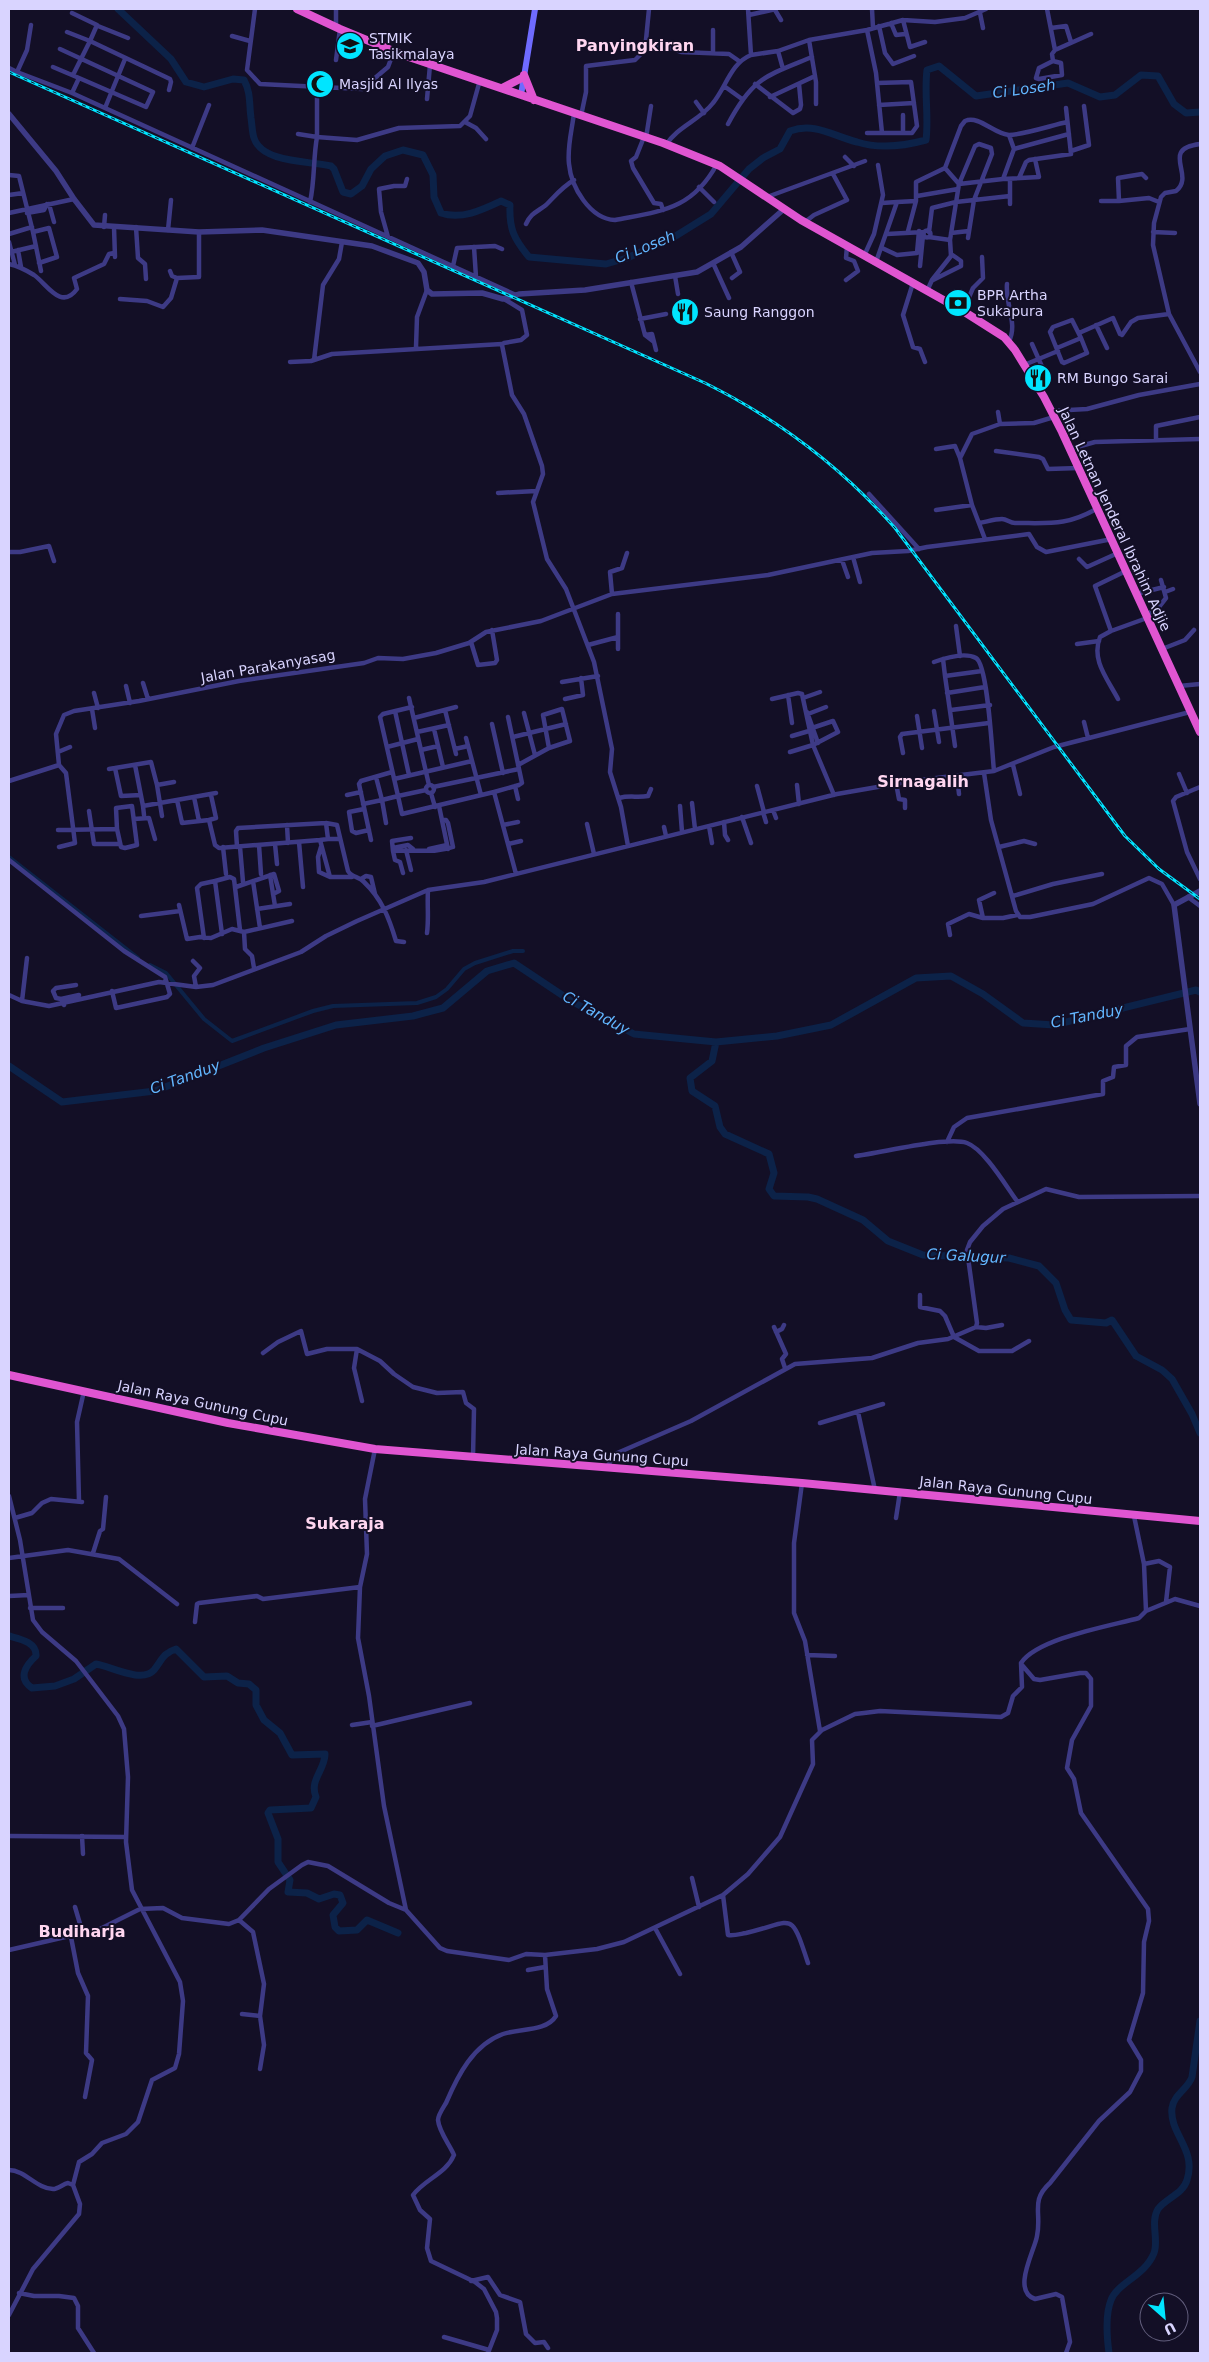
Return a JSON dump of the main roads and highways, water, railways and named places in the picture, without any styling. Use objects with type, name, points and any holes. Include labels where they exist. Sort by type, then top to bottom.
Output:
[{"type":"highway","name":"Jalan Letnan Jenderal Ibrahim Adjie","points":[[297,9],[338,28],[430,65],[480,80],[719,165],[805,222],[963,311],[1009,341],[1053,414],[1080,468],[1200,732]]},
{"type":"highway","points":[[502,88],[524,76],[528,90],[534,100]]},
{"type":"highway","name":"Jalan Raya Gunung Cupu","points":[[9,1375],[228,1423],[374,1449],[802,1483],[1200,1521]]},
{"type":"main road","points":[[520,95],[535,9]]},
{"type":"waterway","name":"Ci Loseh","points":[[118,9],[171,59],[186,82],[204,87],[233,79],[244,80],[249,94],[254,138],[266,152],[287,160],[331,166],[343,192],[351,194],[362,186],[371,169],[385,156],[403,150],[423,155],[433,175],[434,197],[441,213],[464,215],[479,211],[501,201],[510,205],[510,221],[514,233],[529,257],[606,264],[627,258],[674,237],[711,214],[749,169],[763,158],[780,149],[790,131],[808,128],[816,129],[857,142],[883,146],[909,144],[926,140],[927,70],[939,66],[976,96],[1068,83],[1100,97],[1115,95],[1141,75],[1158,76],[1174,104],[1186,113],[1200,112]]},
{"type":"waterway","points":[[9,857],[138,958]]},
{"type":"waterway","points":[[150,965],[166,973],[204,1019],[232,1041],[313,1011],[333,1006],[417,1003],[436,997],[447,989],[464,969],[475,963],[513,951],[523,951]]},
{"type":"waterway","name":"Ci Tanduy","points":[[9,1066],[62,1102],[155,1091],[264,1048],[336,1025],[413,1016],[443,1008],[487,971],[514,963],[571,1001],[634,1034],[716,1042],[777,1036],[831,1025],[916,978],[951,976],[983,994],[1023,1023],[1054,1025],[1196,990],[1200,992]]},
{"type":"waterway","name":"Ci Galugur","points":[[716,1042],[712,1061],[690,1078],[692,1091],[715,1106],[720,1127],[725,1134],[769,1154],[774,1173],[769,1189],[774,1196],[817,1199],[863,1220],[888,1241],[923,1255],[1009,1258],[1039,1266],[1056,1283],[1065,1310],[1071,1320],[1106,1323],[1112,1320],[1136,1356],[1162,1370],[1172,1379],[1192,1414],[1200,1433]]},
{"type":"waterway","points":[[9,1636],[31,1644],[36,1651],[36,1656],[26,1667],[24,1676],[27,1684],[32,1688],[55,1686],[74,1679],[96,1664],[134,1675],[149,1674],[165,1655],[176,1649],[204,1677],[227,1676],[238,1683],[249,1684],[256,1690],[256,1705],[264,1720],[280,1733],[292,1755],[325,1754],[323,1765],[314,1785],[316,1797],[311,1808],[270,1810],[268,1813],[278,1839],[278,1862],[290,1880],[288,1892],[307,1893],[319,1899],[334,1894],[340,1895],[343,1903],[333,1915],[335,1927],[339,1931],[357,1930],[367,1920],[398,1933]]},
{"type":"waterway","name":"Ci Galugur","points":[[1109,2353],[1107,2319],[1111,2300],[1114,2294],[1150,2261],[1156,2242],[1155,2220],[1158,2209],[1182,2189],[1187,2180],[1188,2159],[1186,2150],[1174,2126],[1172,2108],[1175,2099],[1192,2077],[1200,2021]]},
{"type":"railway","points":[[9,72],[705,383],[758,412],[808,446],[853,485],[895,528],[1125,836],[1159,869],[1200,899]]},
{"type":"place","name":"STMIK Tasikmalaya","points":[[350,46]]},
{"type":"place","name":"Masjid Al Ilyas","points":[[320,84]]},
{"type":"place","name":"BPR Artha Sukapura","points":[[958,303]]},
{"type":"place","name":"Saung Ranggon","points":[[685,312]]},
{"type":"place","name":"RM Bungo Sarai","points":[[1038,378]]},
{"type":"district","name":"Panyingkiran","points":[[635,45]]},
{"type":"district","name":"Sirnagalih","points":[[923,781]]},
{"type":"district","name":"Sukaraja","points":[[345,1523]]},
{"type":"district","name":"Budiharja","points":[[82,1931]]}]
